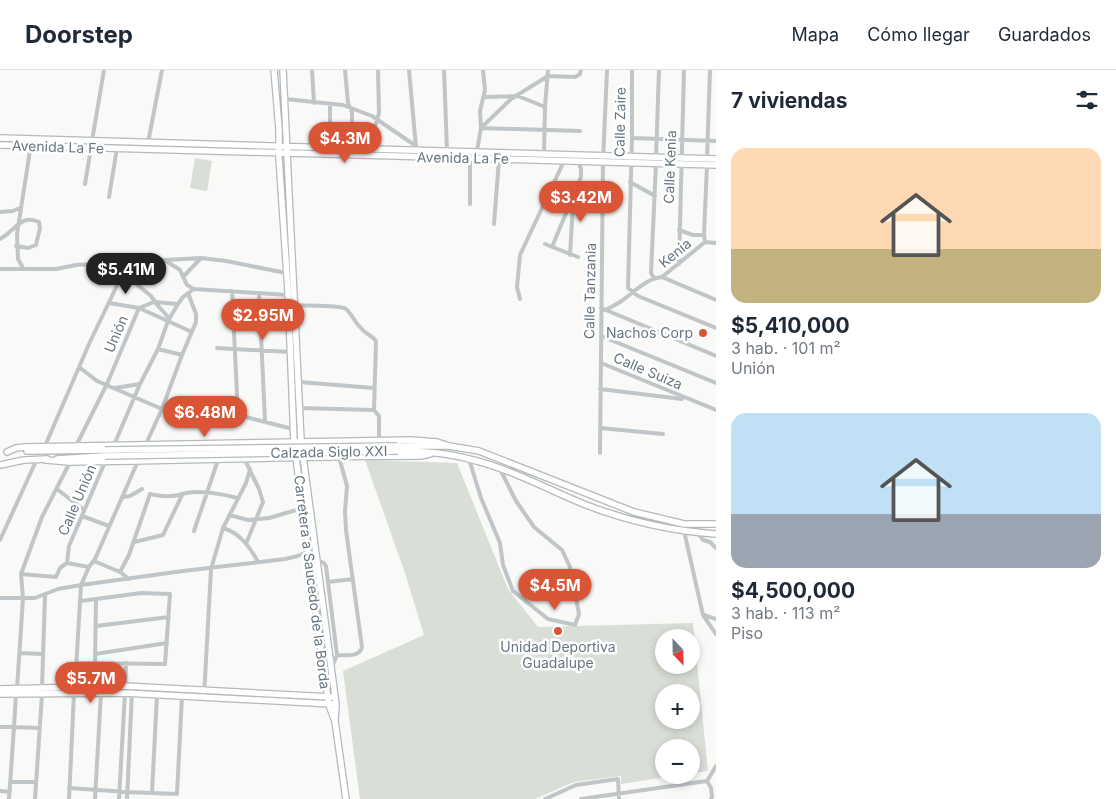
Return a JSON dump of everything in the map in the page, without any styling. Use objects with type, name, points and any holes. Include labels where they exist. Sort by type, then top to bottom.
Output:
[{"type":"street","points":[[85,184],[104,70]]},
{"type":"street","points":[[147,146],[162,70]]},
{"type":"street","name":"Carretera a Saucedo de la Borda","points":[[274,70],[288,295],[294,442],[307,552],[329,705],[335,722]]},
{"type":"street","name":"Carretera a Saucedo de la Borda","points":[[283,70],[301,442],[336,704],[335,722]]},
{"type":"street","points":[[312,70],[314,103]]},
{"type":"street","points":[[345,70],[348,103],[352,112],[352,149]]},
{"type":"street","points":[[375,149],[375,127],[380,113],[378,70]]},
{"type":"street","points":[[409,70],[414,151]]},
{"type":"street","points":[[444,70],[447,150]]},
{"type":"street","points":[[477,152],[482,128],[480,111],[484,97],[483,70]]},
{"type":"street","points":[[544,154],[548,70]]},
{"type":"street","points":[[482,128],[511,99],[548,76],[574,77],[580,74],[581,70]]},
{"type":"street","name":"Calle Tanzania","points":[[600,453],[607,70]]},
{"type":"street","name":"Calle Zaire","points":[[632,70],[628,288],[632,292]]},
{"type":"street","points":[[654,278],[651,273],[659,70]]},
{"type":"street","name":"Calle Kenia","points":[[679,264],[684,70]]},
{"type":"street","points":[[710,70],[704,235],[706,242],[716,243]]},
{"type":"street","points":[[484,97],[518,96],[545,107]]},
{"type":"street","points":[[284,100],[343,105],[372,116],[414,151]]},
{"type":"street","points":[[330,104],[330,148]]},
{"type":"street","points":[[482,128],[580,131]]},
{"type":"street","name":"Avenida La Fe","points":[[0,138],[31,143]]},
{"type":"street","points":[[632,138],[716,141]]},
{"type":"street","points":[[23,268],[18,259],[16,246],[20,208],[31,143]]},
{"type":"street","name":"Avenida La Fe","points":[[0,145],[31,143],[287,150],[447,150],[568,155],[577,158]]},
{"type":"street","name":"Avenida La Fe","points":[[91,144],[117,148],[147,146]]},
{"type":"street","points":[[109,197],[117,148]]},
{"type":"street","name":"Avenida La Fe","points":[[287,150],[330,148],[375,149],[470,157],[564,161],[577,158],[604,158],[707,162],[716,165]]},
{"type":"street","points":[[520,300],[517,287],[520,254],[568,155]]},
{"type":"street","points":[[470,157],[470,204]]},
{"type":"street","points":[[494,224],[499,158]]},
{"type":"street","points":[[552,247],[581,177],[582,169],[577,158]]},
{"type":"street","name":"Avenida La Fe","points":[[707,162],[716,159]]},
{"type":"street","points":[[630,182],[655,196]]},
{"type":"street","points":[[570,255],[573,204],[571,201]]},
{"type":"street","points":[[0,212],[20,208]]},
{"type":"street","points":[[0,240],[19,222],[28,219],[39,222],[40,228],[36,245],[28,248],[16,246]]},
{"type":"street","points":[[679,230],[694,235],[704,235]]},
{"type":"street","name":"Kenia","points":[[603,309],[619,303],[654,278],[662,277],[706,242]]},
{"type":"street","points":[[545,244],[578,257]]},
{"type":"street","points":[[0,269],[56,268],[76,265],[201,258],[286,273]]},
{"type":"street","points":[[184,277],[201,258]]},
{"type":"street","points":[[9,269],[18,259]]},
{"type":"street","points":[[165,260],[180,270],[188,285],[194,289],[288,295]]},
{"type":"street","points":[[44,446],[122,273],[136,262]]},
{"type":"street","points":[[122,273],[151,296],[169,320]]},
{"type":"street","points":[[662,277],[716,300]]},
{"type":"street","points":[[114,445],[134,397],[158,349],[169,320],[178,304],[194,289]]},
{"type":"street","points":[[232,291],[238,415]]},
{"type":"street","points":[[632,292],[716,328]]},
{"type":"street","points":[[146,444],[162,409],[196,322],[196,314],[188,293]]},
{"type":"street","points":[[259,293],[265,422]]},
{"type":"street","points":[[109,302],[139,308],[192,332]]},
{"type":"street","points":[[154,302],[178,304]]},
{"type":"street","name":"Unión","points":[[76,446],[107,384],[139,308],[154,302]]},
{"type":"street","points":[[294,305],[340,306],[348,312],[361,329],[374,338],[376,341],[374,410]]},
{"type":"street","points":[[603,309],[716,356]]},
{"type":"street","points":[[601,336],[716,383]]},
{"type":"street","points":[[217,348],[290,352]]},
{"type":"street","points":[[158,349],[182,355]]},
{"type":"street","name":"Calle Suiza","points":[[601,363],[716,410]]},
{"type":"street","points":[[79,367],[97,381],[162,409]]},
{"type":"street","points":[[299,382],[374,388]]},
{"type":"street","points":[[114,388],[140,384]]},
{"type":"street","name":"Calle Suiza","points":[[600,389],[686,399]]},
{"type":"street","points":[[300,408],[374,410],[379,416],[379,440]]},
{"type":"street","points":[[217,418],[234,418],[238,415],[293,429]]},
{"type":"street","points":[[600,428],[663,434]]},
{"type":"street","name":"Calzada Siglo XXI","points":[[0,454],[16,448],[44,446],[422,440],[470,449],[489,455],[634,512],[684,524],[716,524]]},
{"type":"street","points":[[322,457],[320,449],[324,441]]},
{"type":"street","points":[[279,442],[284,448],[282,458]]},
{"type":"street","name":"Calzada Siglo XXI","points":[[7,452],[105,456],[449,446]]},
{"type":"street","name":"Calzada Siglo XXI","points":[[0,465],[24,460],[105,456],[305,448],[397,448],[469,459],[500,469],[588,505],[652,525],[698,533],[716,534]]},
{"type":"street","points":[[46,460],[70,462],[105,456],[138,461],[245,460],[296,457],[420,456],[430,454]]},
{"type":"street","name":"Calle Unión","points":[[67,564],[69,546],[105,456]]},
{"type":"street","points":[[337,656],[358,654],[361,652],[362,647],[346,530],[347,486],[339,457]]},
{"type":"street","points":[[0,540],[37,459]]},
{"type":"street","points":[[469,459],[481,498],[500,543],[503,565],[513,591],[548,619],[575,625],[579,614],[570,567],[562,550],[534,527],[516,501],[500,469]]},
{"type":"street","points":[[194,531],[218,460]]},
{"type":"street","points":[[245,460],[263,502],[246,544]]},
{"type":"street","points":[[75,686],[78,663],[81,585],[89,567],[94,561],[138,461]]},
{"type":"street","points":[[9,799],[22,598],[21,574],[42,517],[70,462]]},
{"type":"street","points":[[204,694],[211,569],[223,528],[246,483],[250,469]]},
{"type":"street","points":[[57,489],[84,510]]},
{"type":"street","points":[[123,497],[130,496],[142,489]]},
{"type":"street","points":[[120,572],[134,542],[150,494],[168,496],[186,493],[208,493],[237,498]]},
{"type":"street","points":[[134,542],[163,535],[182,495]]},
{"type":"street","points":[[229,514],[248,520],[278,516],[303,508]]},
{"type":"street","points":[[82,516],[110,526]]},
{"type":"street","points":[[223,528],[234,531],[246,544],[258,562]]},
{"type":"street","points":[[684,531],[703,615],[716,634]]},
{"type":"street","points":[[698,533],[703,540],[716,542]]},
{"type":"street","points":[[710,542],[716,548]]},
{"type":"street","points":[[0,598],[35,598],[58,589],[81,585],[211,569],[298,556],[307,552]]},
{"type":"street","points":[[316,560],[324,563],[328,582],[337,656],[331,668]]},
{"type":"street","points":[[94,561],[120,572],[129,579]]},
{"type":"street","points":[[21,574],[56,576],[60,568],[67,564],[89,567]]},
{"type":"street","points":[[328,582],[353,579]]},
{"type":"street","points":[[78,663],[165,664],[170,594],[141,593],[81,601]]},
{"type":"street","points":[[35,799],[44,654],[45,595]]},
{"type":"street","points":[[94,663],[96,599]]},
{"type":"street","points":[[703,615],[716,619]]},
{"type":"street","points":[[96,626],[169,618]]},
{"type":"street","points":[[95,654],[167,643]]},
{"type":"street","points":[[19,653],[44,654]]},
{"type":"street","points":[[126,663],[128,690],[127,799]]},
{"type":"street","points":[[0,694],[75,686],[204,694],[335,697]]},
{"type":"street","points":[[0,689],[16,692]]},
{"type":"street","points":[[119,799],[128,690]]},
{"type":"street","points":[[42,691],[100,694],[128,690],[157,695],[182,696],[204,694],[329,705],[336,704]]},
{"type":"street","points":[[69,799],[74,694]]},
{"type":"street","points":[[94,799],[100,694]]},
{"type":"street","points":[[152,793],[157,695]]},
{"type":"street","points":[[69,788],[177,794],[182,696]]},
{"type":"street","points":[[335,722],[346,799]]},
{"type":"street","points":[[0,727],[40,728]]},
{"type":"street","points":[[708,781],[716,766]]},
{"type":"street","points":[[545,799],[576,786],[618,779],[619,799]]},
{"type":"street","points":[[581,799],[708,781]]},
{"type":"street","points":[[708,781],[711,788],[711,799]]},
{"type":"street","points":[[10,782],[36,782]]},
{"type":"street","points":[[0,792],[10,792]]},
{"type":"shaded area","points":[[195,158],[212,161],[207,191],[190,188]]},
{"type":"shaded area","name":"Unidad Deportiva Guadalupe","points":[[365,460],[457,463],[508,589],[538,627],[693,623],[694,629],[655,629],[655,674],[698,674],[699,684],[655,684],[655,729],[700,729],[700,692],[708,771],[700,772],[700,739],[655,739],[655,779],[621,784],[621,776],[574,782],[535,799],[360,799],[343,671],[424,635],[405,573]]},
{"type":"place","name":"Nachos Corp","points":[[703,333]]},
{"type":"place","name":"Unidad Deportiva Guadalupe","points":[[558,631]]}]
